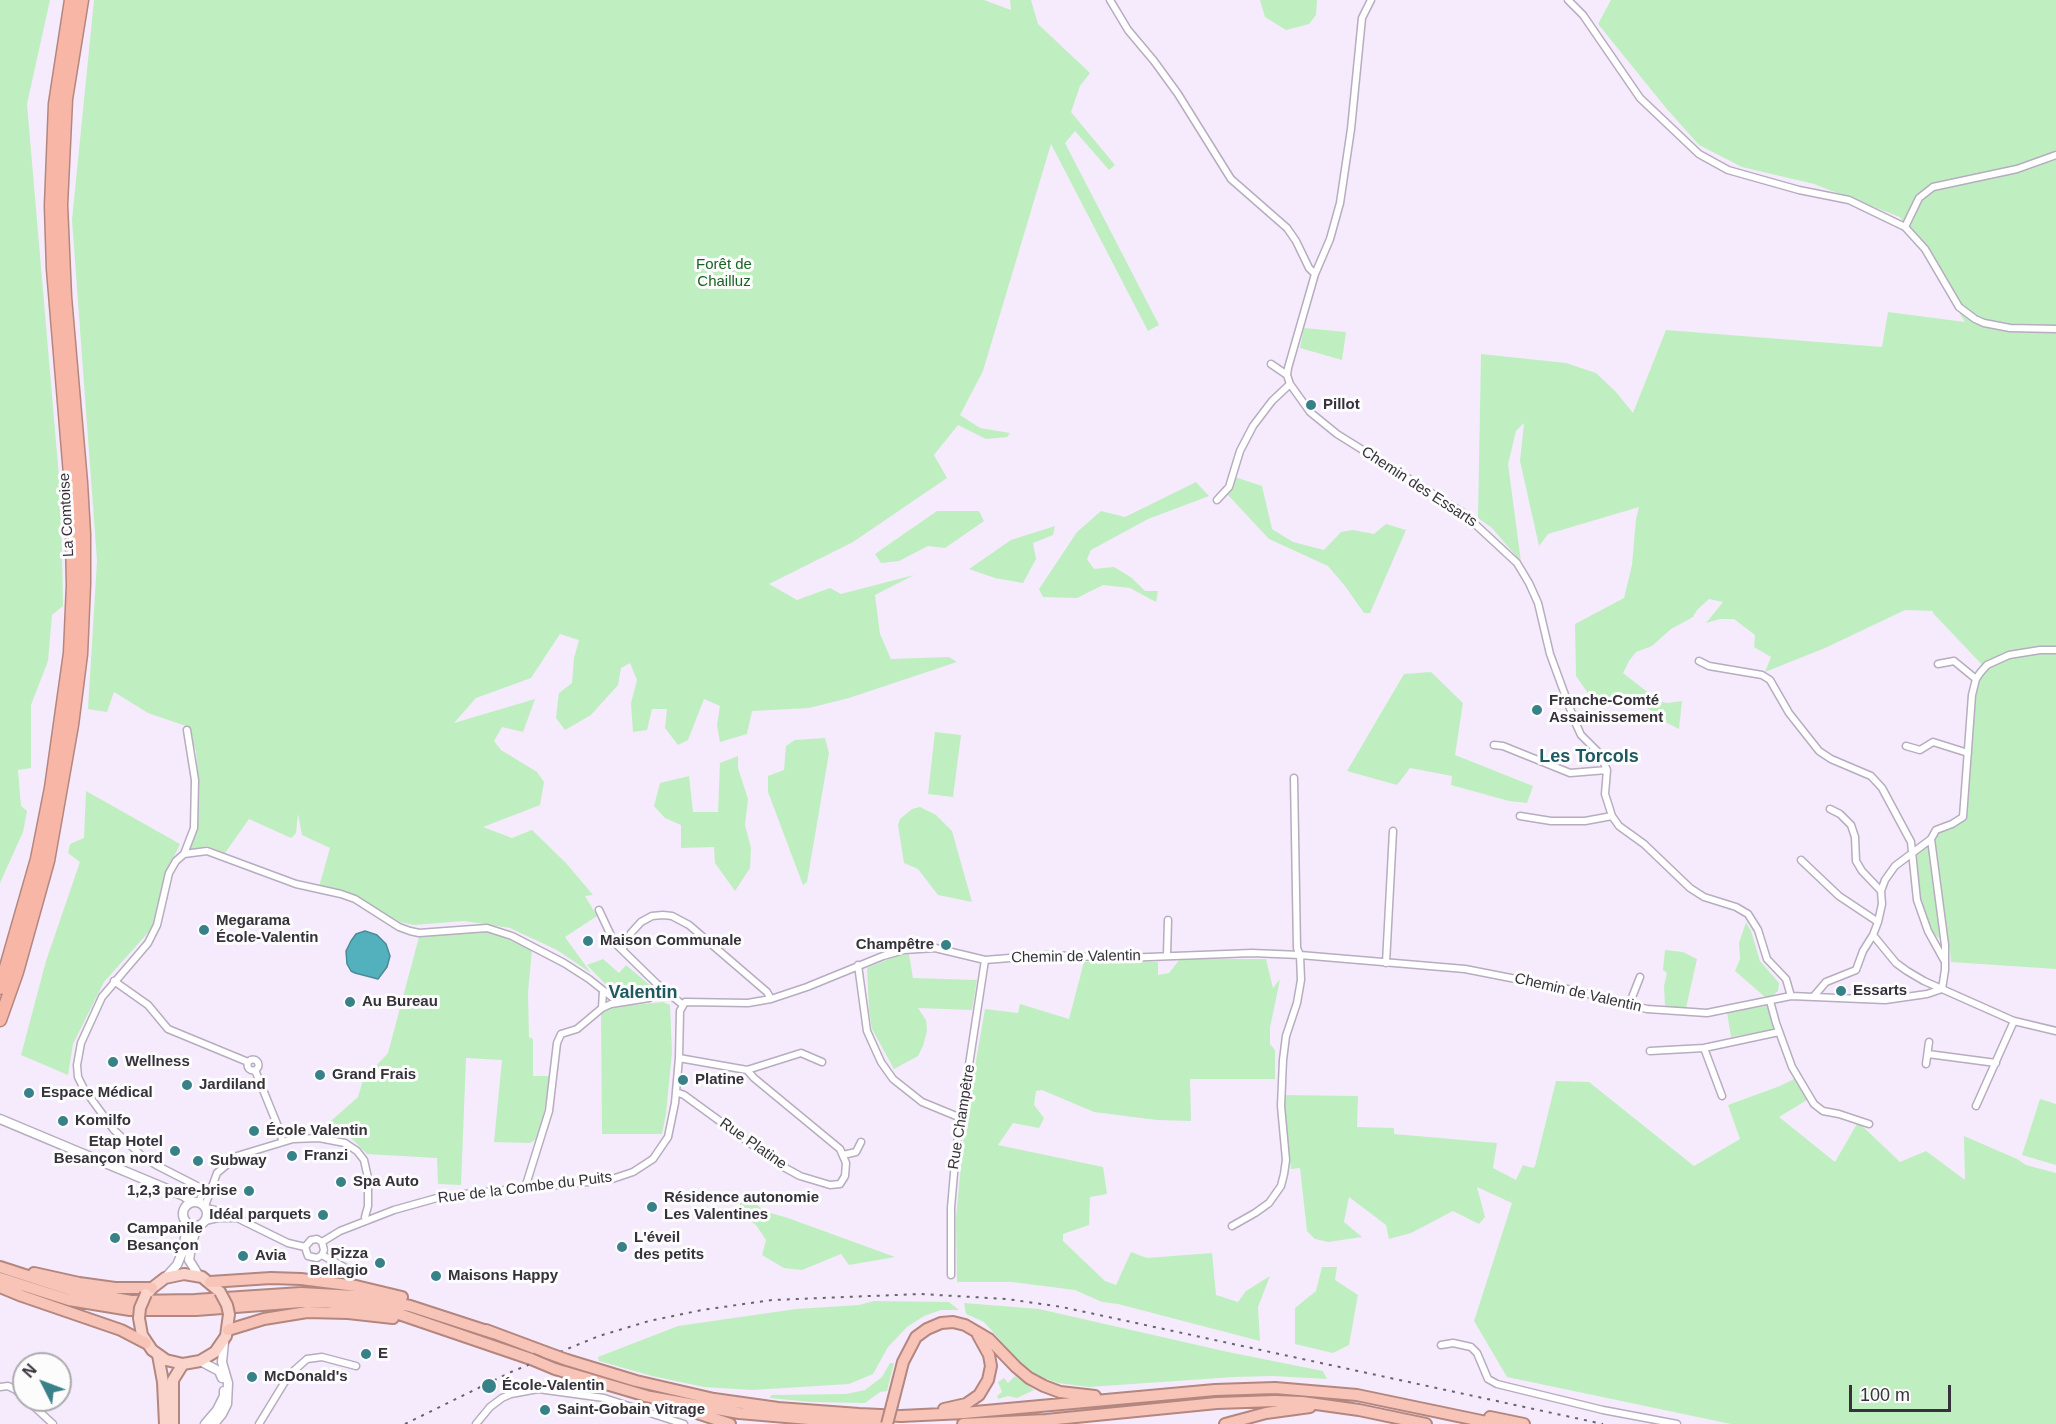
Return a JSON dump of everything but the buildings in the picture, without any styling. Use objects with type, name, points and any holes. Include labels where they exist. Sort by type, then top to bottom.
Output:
[{"type":"highway","name":"La Comtoise","points":[[0,988],[37,859],[60,734],[71,641],[73,585],[71,487],[52,269],[51,206],[55,104],[71,0]]},
{"type":"highway","name":"La Comtoise","points":[[0,1020],[21,961],[48,861],[70,736],[81,654],[84,585],[83,523],[65,297],[61,204],[66,99],[82,0]]},
{"type":"highway","points":[[0,1262],[79,1283],[149,1291]]},
{"type":"highway","points":[[0,1267],[61,1288],[131,1301],[195,1300],[294,1293],[355,1296],[410,1306],[493,1333]]},
{"type":"highway","points":[[0,1278],[46,1294],[114,1308],[179,1310],[288,1302],[328,1302],[381,1309],[437,1326],[555,1369],[730,1424]]},
{"type":"highway","points":[[210,1282],[286,1278],[349,1285],[411,1300],[567,1360],[659,1387],[746,1404],[832,1413],[901,1416],[990,1412],[1215,1390],[1282,1388],[1329,1391],[1496,1424]]},
{"type":"highway","points":[[0,1287],[121,1330],[146,1343]]},
{"type":"highway","points":[[226,1335],[264,1319],[318,1312],[368,1315],[437,1326]]},
{"type":"highway","points":[[645,1396],[739,1413],[887,1424],[903,1362],[916,1337],[941,1323],[965,1325],[989,1339],[1029,1378],[1044,1386],[1077,1395],[1134,1398]]},
{"type":"highway","points":[[901,1416],[966,1404],[979,1395],[988,1380],[991,1365],[984,1344],[974,1330]]},
{"type":"highway","points":[[963,1424],[1046,1420],[1244,1401],[1302,1402],[1426,1424]]},
{"type":"highway","points":[[1225,1424],[1266,1413],[1325,1405]]},
{"type":"highway","points":[[1414,1407],[1470,1413],[1524,1424]]},
{"type":"main road","points":[[184,1274],[199,1276],[210,1282],[220,1292],[229,1314],[226,1335],[215,1352],[200,1361],[183,1364],[166,1360],[146,1343],[140,1327],[140,1308],[149,1291],[165,1278],[184,1274]]},
{"type":"main road","points":[[158,1355],[164,1382],[165,1424]]},
{"type":"main road","points":[[173,1424],[173,1380],[183,1364]]},
{"type":"street","points":[[1110,0],[1128,30],[1178,94],[1231,179],[1287,228],[1315,274]]},
{"type":"street","points":[[1271,364],[1287,375],[1315,274],[1330,239],[1340,203],[1351,129],[1362,18],[1371,0]]},
{"type":"street","points":[[1569,0],[1583,15],[1640,98],[1699,154],[1728,170],[1799,190],[1849,200],[1905,227],[1925,249],[1952,297],[1967,314],[1984,323],[1998,326],[2056,329]]},
{"type":"street","points":[[1905,227],[1919,198],[1933,187],[2017,169],[2056,155]]},
{"type":"street","name":"Chemin des Essarts","points":[[1287,375],[1290,384],[1310,412],[1337,434],[1462,512],[1517,563],[1538,603],[1550,654],[1575,722],[1581,735],[1600,754],[1607,770]]},
{"type":"street","points":[[1217,500],[1229,487],[1240,451],[1253,426],[1267,407],[1290,384]]},
{"type":"street","points":[[1814,996],[1826,982],[1856,970],[1878,922],[1882,904],[1881,891],[1885,880],[1895,866],[1931,839],[1936,830],[1963,817],[1972,695],[1976,679],[1987,665],[2009,655],[2056,650]]},
{"type":"street","points":[[1699,661],[1709,666],[1749,671],[1770,680],[1789,713],[1819,751],[1831,759],[1871,776],[1882,788],[1911,842],[1917,900],[1928,931],[1944,960]]},
{"type":"street","points":[[1938,664],[1954,661],[1976,679]]},
{"type":"street","points":[[187,730],[195,780],[194,828],[184,854],[176,861],[170,873],[157,925],[148,943],[102,997],[81,1043],[77,1065],[78,1077],[98,1109],[129,1146],[156,1165],[201,1188],[203,1192],[200,1204],[207,1215],[192,1241],[189,1260],[199,1276]]},
{"type":"street","points":[[1906,746],[1920,750],[1934,742],[1968,753]]},
{"type":"street","points":[[1494,745],[1503,746],[1570,773],[1607,770],[1605,795],[1612,816],[1619,826],[1644,844],[1690,888],[1704,897],[1736,907],[1748,914],[1758,930],[1767,959],[1786,980],[1791,996]]},
{"type":"street","points":[[1232,1226],[1269,1203],[1281,1186],[1286,1160],[1281,1106],[1283,1060],[1286,1036],[1302,981],[1300,955],[1297,948],[1294,778]]},
{"type":"street","points":[[1830,808],[1851,825],[1855,837],[1856,861],[1881,891]]},
{"type":"street","points":[[1520,816],[1551,821],[1585,821],[1612,816]]},
{"type":"street","points":[[1386,963],[1393,831]]},
{"type":"street","points":[[1931,839],[1944,945],[1945,970],[1942,989]]},
{"type":"street","points":[[184,854],[207,851],[296,884],[341,894],[355,899],[399,927],[411,931],[419,933],[487,928],[512,936],[564,963],[618,1002]]},
{"type":"street","points":[[1802,860],[1839,896],[1878,922]]},
{"type":"street","points":[[599,910],[614,942],[662,990],[683,1005],[690,1001],[748,1003],[771,999],[898,951],[931,948],[985,960]]},
{"type":"street","points":[[622,950],[631,933],[641,922],[652,916],[672,916],[689,925],[767,992],[771,999]]},
{"type":"street","points":[[1167,955],[1168,920]]},
{"type":"street","points":[[1873,935],[1896,963],[1924,981],[2014,1021],[2056,1031]]},
{"type":"street","name":"Chemin de Valentin","points":[[985,960],[1047,955],[1123,958],[1167,955],[1300,955],[1465,969],[1572,990],[1656,1010],[1707,1013],[1791,996],[1885,1000],[1927,994],[1942,989]]},
{"type":"street","name":"Rue Champêtre","points":[[951,1275],[951,1208],[956,1150],[985,960]]},
{"type":"street","points":[[858,965],[867,1031],[881,1062],[893,1079],[922,1102],[961,1118]]},
{"type":"street","points":[[1629,1005],[1640,977]]},
{"type":"street","points":[[114,981],[148,1005],[168,1029],[248,1062],[252,1060],[257,1062],[258,1067],[255,1070],[282,1141]]},
{"type":"street","points":[[525,1188],[549,1111],[561,1034],[578,1029],[602,1008],[618,1002],[649,998],[662,990]]},
{"type":"street","points":[[602,1008],[603,991]]},
{"type":"street","points":[[1770,1001],[1792,1067],[1814,1104],[1823,1111],[1869,1124]]},
{"type":"street","name":"Rue de la Combe du Puits","points":[[322,1242],[340,1231],[394,1210],[444,1196],[609,1180],[643,1167],[653,1160],[665,1145],[671,1128],[679,1058],[680,1011],[683,1005]]},
{"type":"street","points":[[1976,1106],[2014,1021]]},
{"type":"street","points":[[1650,1051],[1704,1048],[1779,1032]]},
{"type":"street","points":[[1926,1065],[1929,1042]]},
{"type":"street","points":[[1704,1048],[1722,1096]]},
{"type":"street","points":[[679,1058],[747,1070],[801,1053],[822,1062]]},
{"type":"street","points":[[1928,1054],[1996,1063]]},
{"type":"street","points":[[747,1070],[840,1149],[843,1155],[855,1152],[861,1142]]},
{"type":"street","name":"Rue Platine","points":[[676,1092],[684,1095],[780,1165],[800,1176],[830,1185],[840,1184],[845,1176],[846,1163],[843,1155]]},
{"type":"street","points":[[0,1119],[238,1218],[288,1244],[305,1248]]},
{"type":"street","points":[[183,1211],[186,1205],[200,1204],[209,1199],[215,1177],[229,1161],[237,1156],[271,1147],[282,1141],[319,1138],[345,1143],[357,1151],[364,1160],[368,1178],[366,1221]]},
{"type":"street","points":[[165,1278],[180,1260],[186,1233],[183,1211],[170,1191]]},
{"type":"street","points":[[185,1221],[190,1225],[218,1218],[238,1218]]},
{"type":"street","points":[[317,1239],[322,1242],[324,1250],[322,1255],[317,1258],[306,1254],[305,1248],[311,1240],[317,1239]]},
{"type":"street","points":[[322,1255],[351,1271]]},
{"type":"street","points":[[214,1424],[227,1404],[228,1383],[222,1362],[226,1335]]},
{"type":"street","points":[[1440,1345],[1454,1342],[1471,1347],[1477,1353],[1488,1379],[1497,1384],[1603,1410],[1677,1424]]},
{"type":"street","points":[[259,1424],[289,1375],[307,1359],[322,1357],[356,1366]]},
{"type":"street","points":[[200,1361],[219,1371],[224,1382],[224,1396],[217,1410],[205,1424]]},
{"type":"street","points":[[476,1424],[490,1407],[511,1394],[538,1389],[604,1398],[684,1424]]},
{"type":"street","points":[[40,1412],[53,1424]]},
{"type":"green space","points":[[0,0],[50,0],[27,104],[61,500],[63,606],[52,615],[48,661],[31,705],[31,768],[18,770],[21,806],[27,811],[23,832],[0,883]]},
{"type":"green space","name":"Forêt de Chailluz","points":[[94,0],[984,0],[1011,10],[1010,0],[1031,0],[1038,24],[1090,73],[1080,86],[1071,112],[1115,165],[1109,170],[1075,131],[1065,143],[1159,325],[1148,331],[1051,144],[983,371],[960,415],[980,428],[1010,433],[1007,437],[986,439],[958,425],[934,455],[947,478],[853,542],[769,584],[797,600],[830,588],[841,594],[914,575],[875,595],[880,634],[891,659],[949,657],[957,662],[849,698],[809,708],[752,711],[747,734],[720,742],[717,725],[720,706],[704,699],[688,740],[678,745],[665,728],[667,709],[652,709],[647,730],[633,732],[631,703],[637,680],[630,663],[621,668],[618,685],[591,715],[565,730],[556,718],[559,693],[572,683],[574,658],[579,640],[560,634],[531,678],[476,698],[454,723],[535,699],[523,732],[502,727],[494,741],[501,750],[537,772],[544,782],[540,805],[483,827],[512,838],[532,830],[566,863],[593,895],[585,896],[597,916],[565,937],[591,973],[557,950],[510,928],[464,921],[414,925],[400,922],[346,892],[319,887],[330,848],[302,835],[298,814],[296,833],[291,838],[249,819],[225,853],[207,846],[189,850],[197,827],[199,790],[196,751],[186,726],[148,713],[114,692],[107,712],[88,709],[97,561],[72,220]]},
{"type":"green space","points":[[1260,0],[1317,0],[1316,15],[1309,24],[1286,30],[1265,17]]},
{"type":"green space","points":[[1611,0],[2056,0],[2056,969],[1951,962],[1950,949],[1922,922],[1911,856],[1935,834],[1967,818],[1977,681],[1986,669],[1933,611],[1905,610],[1825,648],[1765,672],[1771,657],[1754,647],[1755,635],[1734,619],[1720,619],[1706,623],[1723,602],[1709,599],[1693,617],[1671,629],[1652,646],[1636,652],[1623,673],[1659,701],[1667,703],[1682,701],[1679,729],[1667,723],[1629,694],[1620,694],[1596,705],[1576,676],[1575,624],[1624,598],[1632,565],[1639,507],[1548,534],[1539,546],[1520,461],[1524,423],[1516,431],[1508,464],[1521,562],[1492,528],[1478,518],[1481,354],[1566,363],[1596,373],[1633,413],[1666,330],[1882,347],[1888,312],[1965,322],[1900,217],[1814,184],[1742,167],[1699,145],[1598,24]]},
{"type":"green space","points":[[1304,328],[1346,332],[1342,360],[1300,348]]},
{"type":"green space","points":[[1235,477],[1262,486],[1272,529],[1293,542],[1324,550],[1341,532],[1353,530],[1374,534],[1386,524],[1406,530],[1370,613],[1364,613],[1328,566],[1269,539],[1228,495]]},
{"type":"green space","points":[[1196,482],[1209,496],[1148,519],[1091,550],[1087,559],[1094,569],[1114,567],[1132,578],[1145,591],[1158,591],[1156,602],[1130,588],[1103,585],[1077,598],[1043,597],[1039,589],[1077,532],[1101,511],[1125,517]]},
{"type":"green space","points":[[937,511],[979,511],[984,521],[945,548],[928,546],[899,561],[881,563],[875,554]]},
{"type":"green space","points":[[1055,526],[1053,535],[1033,543],[1036,559],[1023,583],[995,578],[969,569],[1011,540]]},
{"type":"green space","points":[[1431,672],[1463,703],[1455,755],[1533,786],[1527,803],[1509,801],[1451,785],[1452,776],[1410,768],[1397,785],[1347,771],[1404,674]]},
{"type":"green space","points":[[935,732],[961,735],[953,797],[928,794]]},
{"type":"green space","points":[[825,738],[829,753],[807,882],[803,885],[768,792],[768,776],[784,770],[786,746],[795,740]]},
{"type":"green space","points":[[738,756],[738,768],[748,799],[745,825],[751,848],[750,868],[735,891],[715,863],[714,847],[681,848],[681,825],[665,818],[654,806],[660,783],[689,776],[693,812],[718,812],[720,763]]},
{"type":"green space","points":[[86,791],[180,844],[166,873],[154,926],[104,982],[73,1044],[68,1075],[21,1055],[46,961],[80,862],[68,853],[70,844],[84,838]]},
{"type":"green space","points":[[920,807],[936,815],[952,831],[972,902],[938,895],[918,869],[904,863],[898,825],[900,819],[912,809]]},
{"type":"green space","points":[[1746,922],[1760,961],[1779,983],[1778,991],[1772,996],[1765,997],[1735,971],[1740,959],[1739,943]]},
{"type":"green space","points":[[487,930],[532,950],[528,992],[529,1037],[533,1039],[533,1076],[550,1076],[542,1125],[537,1139],[530,1143],[494,1142],[502,1060],[466,1058],[461,1185],[438,1184],[437,1158],[367,1154],[348,1135],[323,1128],[358,1097],[363,1080],[388,1053],[419,937]]},
{"type":"green space","points":[[1665,950],[1683,952],[1697,959],[1686,1008],[1665,1006],[1664,986],[1667,973],[1663,970]]},
{"type":"green space","points":[[909,954],[913,978],[977,980],[972,1010],[918,1008],[926,1020],[927,1031],[923,1046],[918,1056],[894,1069],[872,1029],[867,968],[896,956]]},
{"type":"green space","points":[[603,959],[619,973],[626,965],[652,987],[651,993],[625,998],[606,989],[608,987],[587,965]]},
{"type":"green space","points":[[1180,959],[1266,959],[1273,988],[1280,979],[1270,1028],[1270,1044],[1275,1050],[1275,1079],[1190,1079],[1191,1121],[1157,1120],[1094,1112],[1042,1090],[1036,1091],[1034,1105],[1044,1118],[1039,1128],[1013,1123],[998,1145],[1103,1167],[1107,1194],[1090,1197],[1089,1225],[1063,1234],[1063,1241],[1105,1281],[1116,1285],[1131,1252],[1147,1258],[1212,1253],[1216,1295],[1238,1302],[1246,1291],[1270,1276],[1258,1307],[1260,1341],[1118,1304],[1102,1302],[1075,1290],[1012,1282],[957,1282],[956,1218],[965,1124],[985,1009],[1018,1013],[1020,1004],[1069,1019],[1084,962],[1158,962],[1158,975],[1169,973]]},
{"type":"green space","points":[[663,1002],[670,1005],[672,1052],[662,1134],[602,1134],[601,1012],[613,1007]]},
{"type":"green space","points":[[1766,1006],[1770,1009],[1775,1029],[1731,1037],[1727,1012]]},
{"type":"green space","points":[[1794,1079],[1807,1100],[1779,1117],[1835,1162],[1858,1122],[1900,1162],[1926,1151],[1965,1180],[1964,1136],[2026,1165],[2056,1173],[2056,1424],[1731,1424],[1507,1377],[1474,1321],[1512,1203],[1477,1187],[1485,1217],[1479,1224],[1453,1211],[1411,1233],[1389,1239],[1386,1225],[1349,1197],[1344,1222],[1362,1237],[1328,1242],[1315,1239],[1307,1231],[1300,1168],[1291,1169],[1282,1095],[1358,1096],[1357,1127],[1394,1128],[1394,1134],[1497,1143],[1493,1168],[1516,1180],[1523,1165],[1533,1168],[1535,1166],[1556,1081],[1589,1082],[1694,1166],[1740,1139],[1728,1105]]},
{"type":"green space","points":[[2040,1099],[2056,1104],[2056,1165],[2022,1155]]},
{"type":"green space","points":[[743,1200],[753,1201],[764,1211],[895,1257],[849,1265],[841,1254],[802,1270],[784,1268],[762,1255],[766,1240],[756,1225],[741,1214],[738,1207]]},
{"type":"green space","points":[[1322,1267],[1337,1267],[1335,1280],[1358,1295],[1349,1345],[1333,1353],[1295,1344],[1295,1308],[1316,1291]]},
{"type":"green space","points":[[874,1301],[949,1302],[959,1310],[941,1310],[924,1316],[907,1327],[888,1347],[873,1374],[849,1384],[752,1390],[704,1387],[652,1376],[599,1361],[598,1357],[678,1326],[796,1309],[859,1305]]},
{"type":"green space","points":[[964,1303],[1039,1309],[1323,1371],[1327,1379],[1273,1376],[1234,1377],[1089,1387],[1058,1383],[1037,1376],[1017,1359],[984,1322],[966,1314]]},
{"type":"green space","points":[[890,1363],[894,1363],[887,1391],[880,1392],[865,1403],[811,1402],[770,1398],[771,1395],[846,1394],[865,1390],[882,1377]]},
{"type":"green space","points":[[1015,1376],[1034,1390],[1017,1398],[1008,1396],[998,1399],[997,1396],[1002,1392],[998,1382],[1004,1378],[1008,1383]]},
{"type":"water","points":[[365,931],[377,935],[386,944],[390,956],[387,967],[378,979],[355,973],[347,964],[346,951],[351,941],[356,934]]},
{"type":"railway","points":[[405,1424],[511,1372],[599,1336],[649,1321],[702,1310],[772,1300],[920,1294],[1007,1299],[1062,1307],[1603,1424]]},
{"type":"place","name":"Pillot","points":[[1311,405]]},
{"type":"place","name":"Franche-Comté Assainissement","points":[[1537,710]]},
{"type":"place","name":"Megarama École-Valentin","points":[[204,930]]},
{"type":"place","name":"Maison Communale","points":[[588,941]]},
{"type":"place","name":"Champêtre","points":[[946,945]]},
{"type":"place","name":"Essarts","points":[[1841,991]]},
{"type":"place","name":"Au Bureau","points":[[350,1002]]},
{"type":"place","name":"Wellness","points":[[113,1062]]},
{"type":"place","name":"Grand Frais","points":[[320,1075]]},
{"type":"place","name":"Platine","points":[[683,1080]]},
{"type":"place","name":"Jardiland","points":[[187,1085]]},
{"type":"place","name":"Espace Médical","points":[[29,1093]]},
{"type":"place","name":"Komilfo","points":[[63,1121]]},
{"type":"place","name":"École Valentin","points":[[254,1131]]},
{"type":"place","name":"Etap Hotel Besançon nord","points":[[175,1151]]},
{"type":"place","name":"Franzi","points":[[292,1156]]},
{"type":"place","name":"Subway","points":[[198,1161]]},
{"type":"place","name":"Spa Auto","points":[[341,1182]]},
{"type":"place","name":"1,2,3 pare-brise","points":[[249,1191]]},
{"type":"place","name":"Résidence autonomie Les Valentines","points":[[652,1207]]},
{"type":"place","name":"Idéal parquets","points":[[323,1215]]},
{"type":"place","name":"Campanile Besançon","points":[[115,1238]]},
{"type":"place","name":"L'éveil des petits","points":[[622,1247]]},
{"type":"place","name":"Avia","points":[[243,1256]]},
{"type":"place","name":"Pizza Bellagio","points":[[380,1263]]},
{"type":"place","name":"Maisons Happy","points":[[436,1276]]},
{"type":"place","name":"E","points":[[366,1354]]},
{"type":"place","name":"McDonald's","points":[[252,1377]]},
{"type":"place","name":"École-Valentin","points":[[489,1386]]},
{"type":"place","name":"Saint-Gobain Vitrage","points":[[545,1410]]},
{"type":"district","name":"Les Torcols","points":[[1589,757]]},
{"type":"district","name":"Valentin","points":[[643,993]]}]
